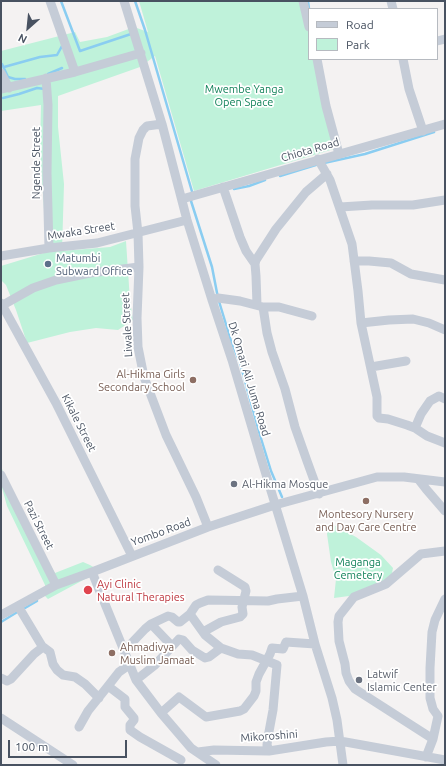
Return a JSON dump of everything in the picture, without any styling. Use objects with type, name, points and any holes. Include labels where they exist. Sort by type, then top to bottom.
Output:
[{"type":"street","points":[[50,1],[75,72]]},
{"type":"street","name":"Dk Omari Ali Juma Road","points":[[124,1],[162,124],[187,220],[232,360],[304,596],[315,644],[332,698],[337,720],[343,765]]},
{"type":"street","points":[[303,1],[308,23]]},
{"type":"street","points":[[1,73],[5,89],[75,72],[140,53]]},
{"type":"street","points":[[317,60],[326,106],[339,154]]},
{"type":"street","points":[[403,60],[410,89],[423,131]]},
{"type":"street","name":"Ngende Street","points":[[46,78],[49,248]]},
{"type":"street","name":"Liwale Street","points":[[162,124],[147,126],[143,130],[139,138],[135,159],[134,181],[139,267],[137,318],[138,347],[144,377],[166,435],[196,497],[208,527]]},
{"type":"street","name":"Chiota Road","points":[[182,199],[322,166],[339,154],[445,124]]},
{"type":"street","points":[[255,264],[273,234],[306,192],[322,166],[330,180],[352,244],[361,323],[377,397],[377,416],[383,419],[388,418],[399,421],[415,428],[427,436],[445,443]]},
{"type":"street","points":[[224,190],[240,237],[246,251],[255,264],[260,306],[272,352],[306,461],[319,494]]},
{"type":"street","points":[[340,207],[413,205],[445,200]]},
{"type":"street","name":"Mwaka Street","points":[[1,256],[49,248],[97,243],[187,220]]},
{"type":"street","points":[[354,261],[391,263],[411,274],[445,280]]},
{"type":"street","points":[[2,305],[33,288],[56,280],[90,273],[139,267]]},
{"type":"street","points":[[212,300],[218,298],[260,306],[284,308],[312,316]]},
{"type":"street","name":"Kikale Street","points":[[2,305],[56,403],[132,556]]},
{"type":"street","points":[[361,323],[413,319],[429,323],[445,330]]},
{"type":"street","points":[[371,367],[406,361]]},
{"type":"street","points":[[415,428],[421,414],[430,401],[439,396],[445,399]]},
{"type":"street","name":"Pazi Street","points":[[1,475],[56,585]]},
{"type":"street","name":"Yombo Road","points":[[1,616],[56,585],[208,527],[275,505],[377,477],[445,482]]},
{"type":"street","points":[[420,480],[445,511]]},
{"type":"street","points":[[433,739],[355,689],[346,673],[338,633],[338,622],[339,616],[354,597],[386,584],[421,554],[445,551]]},
{"type":"street","points":[[203,632],[221,622],[242,616],[245,587],[218,570]]},
{"type":"street","points":[[92,572],[136,680],[161,713],[195,750],[216,765]]},
{"type":"street","points":[[125,650],[151,624],[168,616],[172,617],[179,623],[190,614],[196,605],[208,600],[268,601],[304,596]]},
{"type":"street","points":[[426,757],[442,716],[433,709],[430,698],[430,668],[431,639],[435,620],[445,599]]},
{"type":"street","points":[[18,606],[43,647],[50,652],[54,666],[61,674],[75,677],[85,684],[99,698]]},
{"type":"street","points":[[190,614],[203,632],[221,648],[238,654],[252,655],[266,662],[276,664],[273,710],[267,745],[269,751]]},
{"type":"street","points":[[151,624],[172,646]]},
{"type":"street","points":[[136,680],[154,665],[181,638],[192,650],[205,658],[209,657],[221,648]]},
{"type":"street","points":[[161,713],[179,697],[206,717],[240,711],[254,696],[258,674],[266,662],[272,648],[283,649],[286,642],[315,644]]},
{"type":"street","points":[[1,678],[7,681],[11,679],[34,654],[43,647]]},
{"type":"street","points":[[79,727],[88,711],[119,672],[129,665]]},
{"type":"street","points":[[108,686],[125,699],[125,707],[134,718],[130,725],[130,730],[179,763],[195,750]]},
{"type":"street","points":[[1,718],[74,765]]},
{"type":"street","name":"Mikoroshini","points":[[195,750],[269,751],[340,741],[445,760]]},
{"type":"green space","name":"Mwembe Yanga Open Space","points":[[139,1],[305,1],[308,19],[308,60],[315,60],[337,148],[194,191],[155,56],[140,67],[58,96],[58,127],[64,184],[62,251],[110,247],[126,241],[130,301],[133,320],[118,330],[96,328],[70,332],[27,343],[6,285],[1,280],[1,266],[47,252],[40,152],[41,105],[1,111],[1,51],[75,32],[80,42],[107,37],[134,27],[148,32]]},
{"type":"green space","points":[[1,466],[6,480],[39,546],[55,573],[83,562],[100,571],[48,599],[45,596],[45,585],[7,506],[1,484]]},
{"type":"green space","name":"Maganga Cemetery","points":[[328,524],[332,524],[356,537],[381,555],[393,568],[389,579],[365,591],[349,596],[334,598],[336,579],[331,562],[327,534]]},
{"type":"waterway","points":[[61,1],[80,51],[131,34]]},
{"type":"waterway","points":[[135,1],[145,30],[193,195],[191,201],[212,267],[218,298],[231,341],[240,363],[271,471],[282,497]]},
{"type":"waterway","points":[[308,1],[309,8]]},
{"type":"waterway","points":[[4,67],[40,57],[57,55],[62,46]]},
{"type":"waterway","points":[[2,64],[8,77],[25,79]]},
{"type":"waterway","points":[[48,74],[62,68]]},
{"type":"waterway","points":[[3,98],[37,88],[45,89]]},
{"type":"waterway","points":[[324,163],[365,154],[434,132]]},
{"type":"waterway","points":[[280,176],[319,164]]},
{"type":"waterway","points":[[234,189],[249,186],[265,180]]},
{"type":"waterway","points":[[25,608],[37,601]]},
{"type":"waterway","points":[[1,622],[19,611]]},
{"type":"place","name":"Matumbi Subward Office","points":[[48,264]]},
{"type":"place","name":"Al-Hikma Girls Secondary School","points":[[193,380]]},
{"type":"place","name":"Al-Hikma Mosque","points":[[234,484]]},
{"type":"place","name":"Montesory Nursery and Day Care Centre","points":[[366,501]]},
{"type":"place","name":"Ayi Clinic Natural Therapies","points":[[88,590]]},
{"type":"place","name":"Ahmadivya Muslim Jamaat","points":[[112,653]]},
{"type":"place","name":"Latwif Islamic Center","points":[[359,680]]}]
